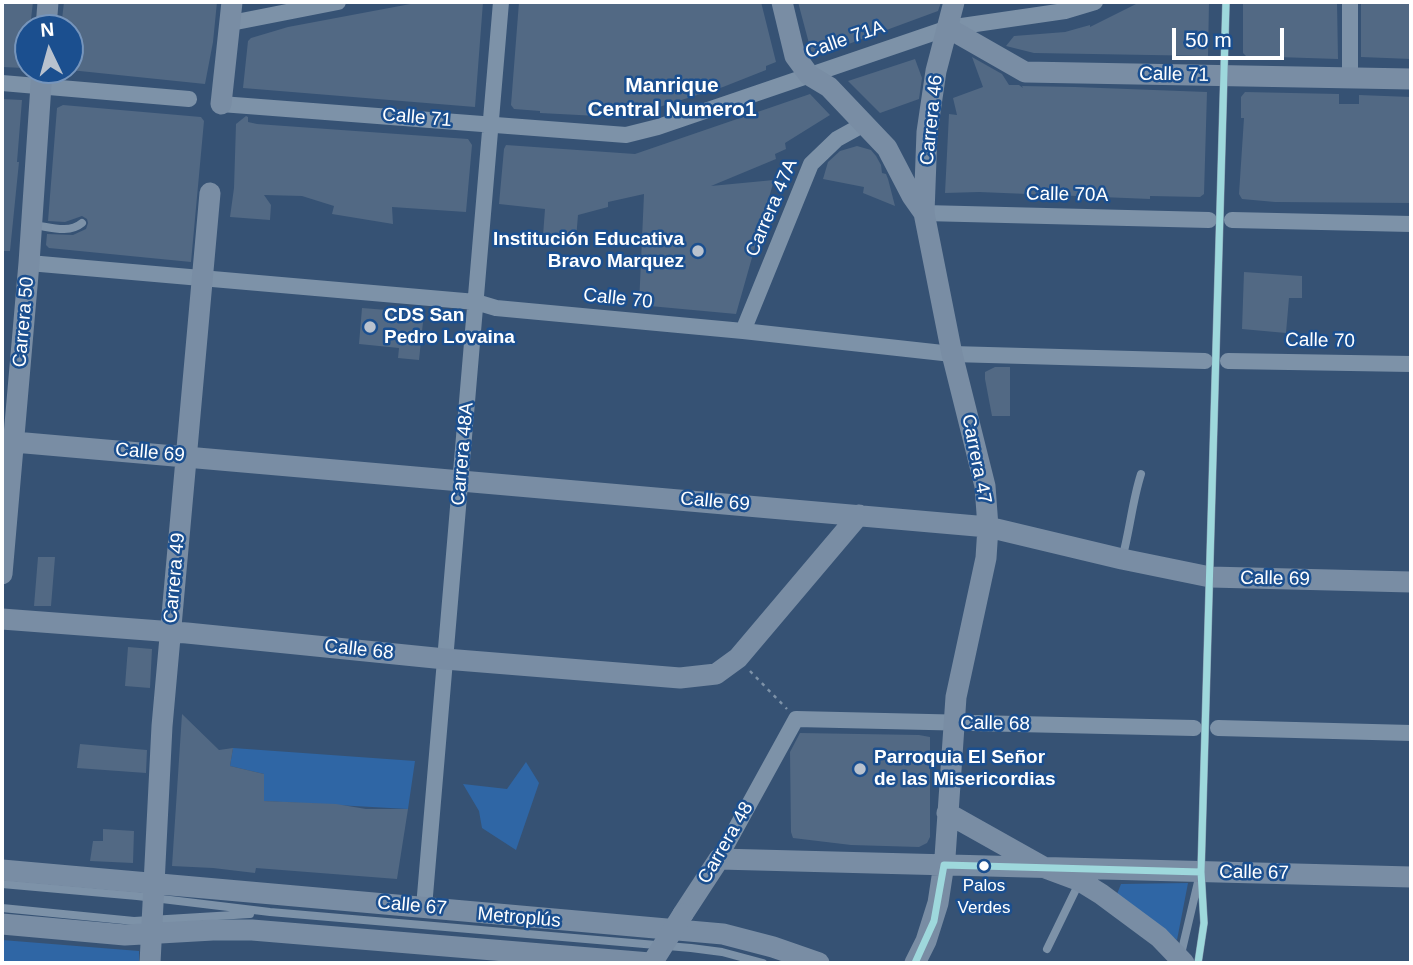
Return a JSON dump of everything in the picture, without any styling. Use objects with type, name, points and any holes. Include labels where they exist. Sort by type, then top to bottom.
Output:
[{"type":"street","points":[[221,104],[232,2]]},
{"type":"street","points":[[231,23],[338,2]]},
{"type":"street","name":"Carrera 48A","points":[[424,907],[501,2]]},
{"type":"street","name":"Carrera 47","points":[[782,2],[795,56],[809,75],[829,87],[887,148],[902,172],[912,196],[925,213],[952,354],[985,486],[988,527],[986,558],[959,682],[944,865],[938,903],[926,941],[915,963]]},
{"type":"street","name":"Carrera 46","points":[[947,2],[948,28]]},
{"type":"street","name":"Carrera 46","points":[[925,213],[927,132],[936,71],[954,2]]},
{"type":"street","name":"Calle 71A","points":[[614,136],[637,133],[948,28],[1065,10],[1095,2]]},
{"type":"street","points":[[1350,2],[1350,78]]},
{"type":"street","name":"Calle 71","points":[[948,28],[1025,72],[1411,79]]},
{"type":"street","name":"Carrera 50","points":[[2,574],[29,263],[41,84]]},
{"type":"street","points":[[83,84],[189,99]]},
{"type":"street","name":"Calle 71","points":[[221,104],[614,136]]},
{"type":"street","name":"Carrera 47A","points":[[743,331],[811,164],[837,139],[866,124]]},
{"type":"street","name":"Carrera 49","points":[[150,963],[162,726],[210,193]]},
{"type":"street","name":"Calle 70A","points":[[925,213],[1209,220]]},
{"type":"street","points":[[1232,220],[1411,224]]},
{"type":"street","name":"Calle 70","points":[[29,263],[475,302],[496,308],[952,354],[1205,361]]},
{"type":"street","name":"Calle 70","points":[[1228,361],[1411,364]]},
{"type":"street","name":"Calle 69","points":[[14,442],[988,527],[1210,577],[1411,582]]},
{"type":"street","points":[[738,658],[859,515]]},
{"type":"street","name":"Calle 68","points":[[2,619],[680,678],[716,674],[738,658]]},
{"type":"street","name":"Calle 68","points":[[796,719],[1194,728]]},
{"type":"street","name":"Carrera 48","points":[[651,963],[719,859],[796,719]]},
{"type":"street","points":[[1218,728],[1411,733]]},
{"type":"street","points":[[947,813],[1045,868],[1080,881],[1119,906],[1186,962]]},
{"type":"street","name":"Calle 67","points":[[719,859],[1411,877]]},
{"type":"street","name":"Calle 67","points":[[2,870],[154,909],[252,930],[651,963]]},
{"type":"street","name":"Calle 67","points":[[2,924],[120,935],[154,909],[424,907],[723,934],[819,963]]},
{"type":"lane","points":[[1186,962],[1204,923],[1200,872],[1226,2]]},
{"type":"lane","points":[[31,225],[60,230],[78,227],[82,223]]},
{"type":"lane","points":[[1122,559],[1130,510],[1141,474]]},
{"type":"lane","points":[[1186,962],[1200,872]]},
{"type":"lane","points":[[1047,949],[1080,881]]},
{"type":"lane","name":"Metroplús","points":[[2,884],[154,909],[270,912],[691,948],[722,952],[763,963]]},
{"type":"lane","name":"Metroplús","points":[[2,908],[134,921],[154,909],[270,912]]},
{"type":"path","points":[[738,658],[796,719]]},
{"type":"shaded area","points":[[233,748],[415,761],[408,809],[264,801],[264,774],[230,766]]},
{"type":"shaded area","points":[[526,762],[539,783],[516,850],[482,828],[479,811],[463,784],[507,789]]},
{"type":"shaded area","points":[[1188,883],[1177,940],[1117,894],[1121,884]]},
{"type":"shaded area","points":[[2,940],[139,951],[139,963],[2,963]]},
{"type":"building","points":[[2,2],[33,2],[32,14],[14,14],[14,68],[2,67]]},
{"type":"building","points":[[64,2],[217,2],[205,84],[84,71],[84,14],[63,14]]},
{"type":"building","points":[[421,2],[483,2],[475,107],[243,88],[248,41],[251,38],[288,27]]},
{"type":"building","points":[[519,2],[761,2],[776,62],[766,66],[766,70],[723,87],[627,117],[627,114],[599,112],[598,116],[514,109],[511,105]]},
{"type":"building","points":[[798,2],[941,2],[938,11],[835,49],[816,53],[811,51]]},
{"type":"building","points":[[1140,2],[1209,2],[1208,56],[1034,53],[1006,46],[1014,36],[1090,27]]},
{"type":"building","points":[[1243,2],[1337,2],[1338,59],[1246,56],[1243,53]]},
{"type":"building","points":[[1361,2],[1411,2],[1411,59],[1361,57]]},
{"type":"building","points":[[972,57],[1002,74],[1009,85],[1023,88],[1022,86],[1207,92],[1204,194],[1200,197],[1150,196],[1150,199],[945,193],[949,114],[957,115],[953,98],[983,87]]},
{"type":"building","points":[[915,59],[922,78],[919,99],[880,113],[848,81]]},
{"type":"building","points":[[1245,92],[1339,94],[1339,104],[1359,104],[1359,95],[1411,97],[1411,203],[1275,202],[1242,199],[1239,194],[1244,118],[1241,118],[1241,97]]},
{"type":"building","points":[[810,94],[830,115],[785,143],[786,149],[775,154],[776,159],[711,186],[774,180],[736,314],[639,305],[644,194],[608,202],[608,207],[578,215],[576,239],[543,236],[545,209],[499,204],[506,145],[635,154]]},
{"type":"building","points":[[2,99],[22,100],[10,251],[2,251]]},
{"type":"building","points":[[63,105],[201,117],[204,121],[191,262],[49,248],[46,245],[47,234],[73,235],[86,229],[88,223],[82,216],[65,222],[48,221],[57,108]]},
{"type":"building","points":[[246,116],[248,122],[257,124],[468,139],[472,145],[466,212],[392,207],[393,224],[332,214],[334,206],[302,196],[264,195],[271,205],[270,220],[230,217],[234,188],[236,124]]},
{"type":"building","points":[[857,146],[871,150],[876,156],[882,173],[886,174],[888,179],[895,206],[863,193],[864,187],[823,179],[828,162],[840,151]]},
{"type":"building","points":[[1244,272],[1302,276],[1302,298],[1289,298],[1286,333],[1242,329]]},
{"type":"building","points":[[362,308],[424,313],[419,360],[398,358],[399,348],[359,344]]},
{"type":"building","points":[[995,367],[1010,367],[1010,416],[992,416],[985,372]]},
{"type":"building","points":[[38,557],[55,557],[51,606],[34,606]]},
{"type":"building","points":[[128,647],[152,649],[150,688],[125,686]]},
{"type":"building","points":[[182,714],[219,750],[233,748],[230,766],[264,774],[264,801],[336,804],[366,809],[408,809],[397,879],[256,868],[255,873],[172,866]]},
{"type":"building","name":"Parroquia El Señor de las Misericordias","points":[[800,733],[930,737],[930,837],[927,843],[919,847],[851,845],[793,838],[790,752]]},
{"type":"building","points":[[80,744],[147,750],[146,773],[77,768]]},
{"type":"building","points":[[103,829],[134,831],[133,863],[90,861],[93,841],[103,841]]},
{"type":"transit line","points":[[1198,963],[1204,923],[1201,872],[1226,2]]},
{"type":"transit line","points":[[915,963],[934,921],[944,865],[1201,872]]},
{"type":"place","name":"Institución Educativa Bravo Marquez","points":[[698,251]]},
{"type":"place","name":"CDS San Pedro Lovaina","points":[[370,327]]},
{"type":"place","name":"Parroquia El Señor de las Misericordias","points":[[860,769]]},
{"type":"place","name":"Palos Verdes","points":[[984,866]]},
{"type":"district","name":"Manrique Central Numero1","points":[[672,98]]}]
